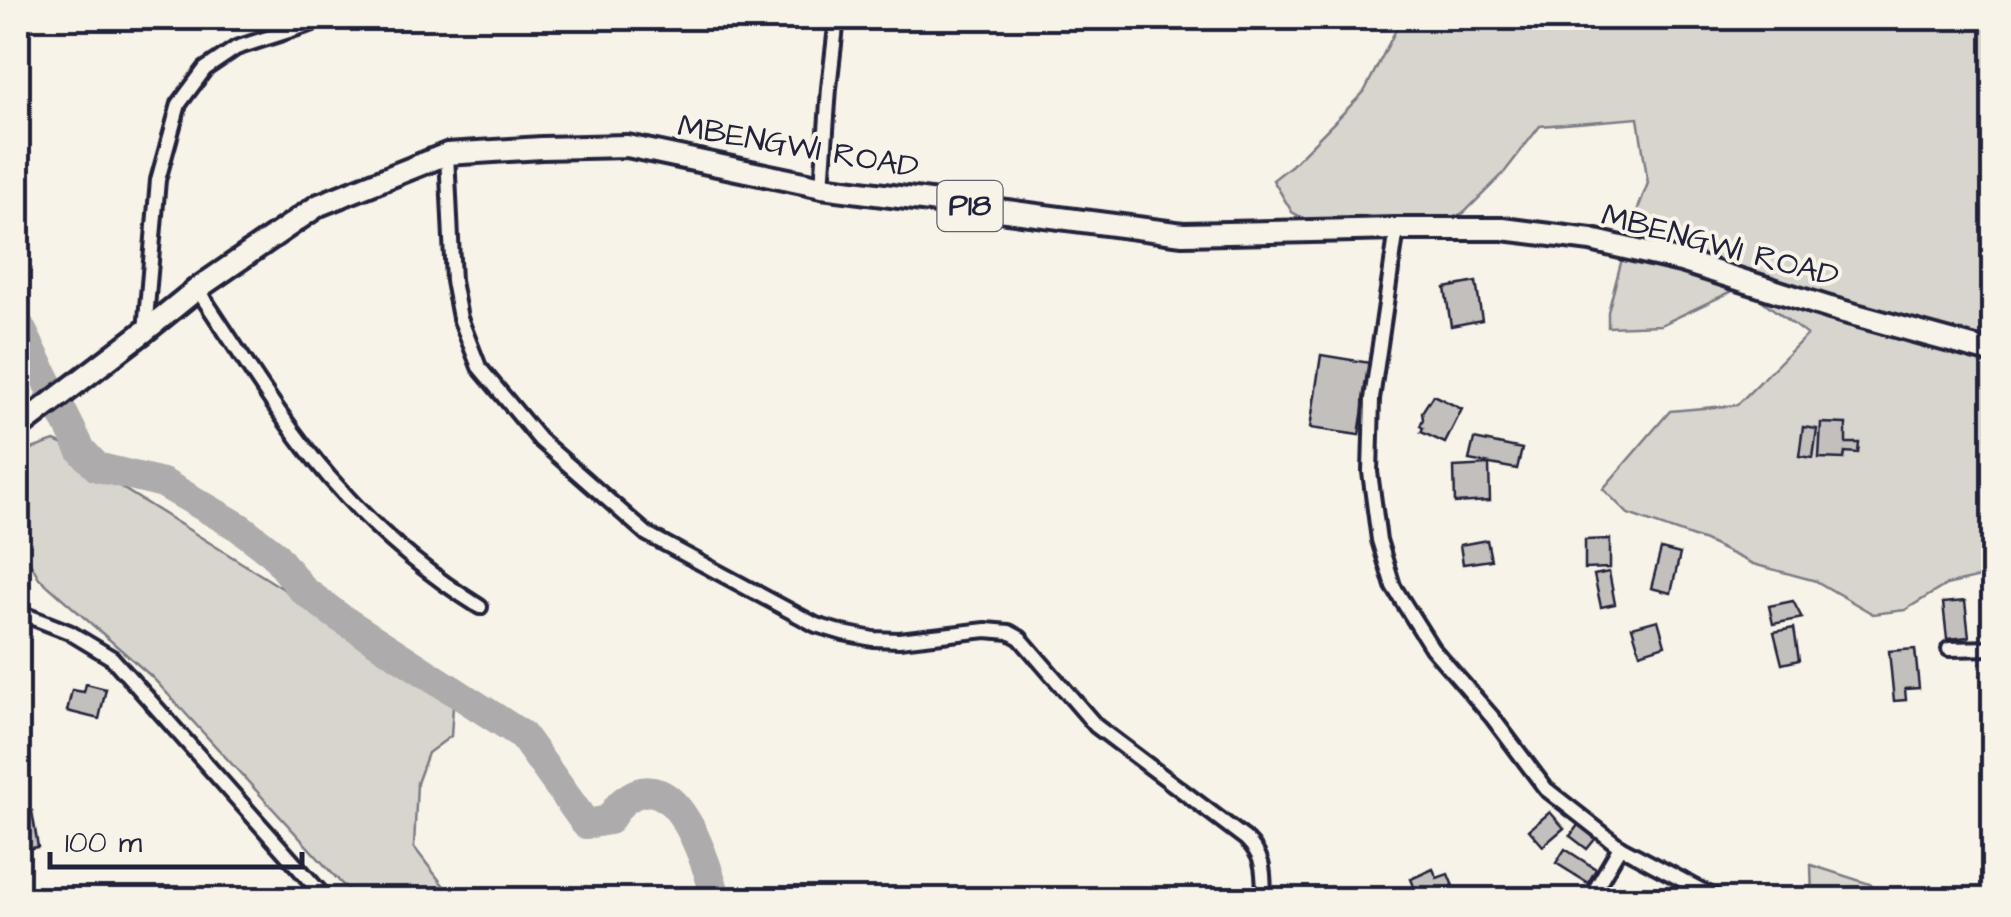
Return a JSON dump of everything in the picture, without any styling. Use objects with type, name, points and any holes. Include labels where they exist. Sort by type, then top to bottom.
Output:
[{"type":"main road","name":"MBENGWI ROAD","points":[[18,428],[197,289],[319,205],[447,154],[627,146],[822,187],[1183,234],[1503,228],[1591,240],[1681,261],[1830,308],[1994,353]]},
{"type":"street","points":[[145,331],[158,180],[179,104],[205,69],[236,48],[330,18]]},
{"type":"street","points":[[822,187],[837,18]]},
{"type":"street","points":[[447,154],[453,280],[460,318],[479,367],[540,440],[647,534],[816,624],[873,639],[899,640],[986,630],[1008,632],[1020,638],[1096,726],[1258,851],[1264,900]]},
{"type":"street","points":[[1397,229],[1372,399],[1370,472],[1379,540],[1393,586],[1432,648],[1546,788],[1620,847],[1720,900]]},
{"type":"street","points":[[197,289],[329,477],[391,542],[439,581],[480,607]]},
{"type":"street","points":[[18,612],[69,632],[112,658],[327,900]]},
{"type":"street","points":[[1950,649],[1994,648]]},
{"type":"street","points":[[1590,900],[1620,847]]},
{"type":"shaded area","points":[[1402,18],[1993,18],[1993,574],[1946,585],[1905,610],[1873,614],[1816,581],[1753,564],[1705,541],[1628,514],[1603,489],[1670,411],[1737,405],[1807,335],[1743,286],[1661,325],[1608,327],[1608,312],[1629,232],[1648,183],[1638,118],[1540,126],[1503,174],[1464,213],[1394,243],[1335,236],[1292,212],[1273,180],[1364,92]]},
{"type":"shaded area","points":[[54,441],[83,453],[103,476],[405,665],[453,706],[451,736],[428,753],[417,783],[414,847],[453,898],[458,899],[360,899],[152,677],[39,578],[18,541],[18,454]]},
{"type":"shaded area","points":[[1811,865],[1870,884],[1885,899],[1812,899]]},
{"type":"building","points":[[1476,282],[1482,320],[1451,326],[1445,288]]},
{"type":"building","points":[[1321,355],[1370,363],[1359,435],[1310,428]]},
{"type":"building","points":[[1433,395],[1462,409],[1445,443],[1421,432],[1422,412]]},
{"type":"building","points":[[1821,423],[1846,424],[1846,443],[1859,443],[1858,453],[1845,452],[1844,459],[1819,458]]},
{"type":"building","points":[[1803,427],[1817,429],[1813,458],[1799,456]]},
{"type":"building","points":[[1474,439],[1522,449],[1517,469],[1469,460]]},
{"type":"building","points":[[1489,465],[1490,501],[1455,503],[1454,467]]},
{"type":"building","points":[[1610,539],[1610,568],[1585,569],[1585,540]]},
{"type":"building","points":[[1487,540],[1491,560],[1463,564],[1460,545]]},
{"type":"building","points":[[1661,549],[1680,554],[1671,593],[1651,588]]},
{"type":"building","points":[[1609,572],[1615,604],[1601,607],[1594,575]]},
{"type":"building","points":[[1793,601],[1802,618],[1773,624],[1769,606]]},
{"type":"building","points":[[1965,601],[1969,637],[1947,639],[1943,603]]},
{"type":"building","points":[[1658,620],[1665,645],[1640,653],[1632,627]]},
{"type":"building","points":[[1794,628],[1799,660],[1782,664],[1774,632]]},
{"type":"building","points":[[1915,649],[1919,688],[1905,689],[1906,700],[1894,701],[1889,651]]},
{"type":"building","points":[[86,684],[106,689],[99,719],[67,711],[72,690],[84,692]]},
{"type":"building","points":[[32,811],[38,847],[18,850],[18,813]]},
{"type":"building","points":[[1550,812],[1564,828],[1543,846],[1529,830]]},
{"type":"building","points":[[1578,825],[1596,838],[1587,849],[1570,836]]},
{"type":"building","points":[[1565,849],[1596,869],[1588,883],[1556,863]]},
{"type":"building","points":[[1433,869],[1437,878],[1448,874],[1453,886],[1437,893],[1439,898],[1434,900],[1419,899],[1411,879]]},
{"type":"waterway","points":[[18,323],[81,450],[97,467],[163,483],[239,527],[274,554],[303,590],[339,617],[522,735],[586,824],[609,820],[622,803],[643,792],[659,794],[687,822],[717,900]]}]
